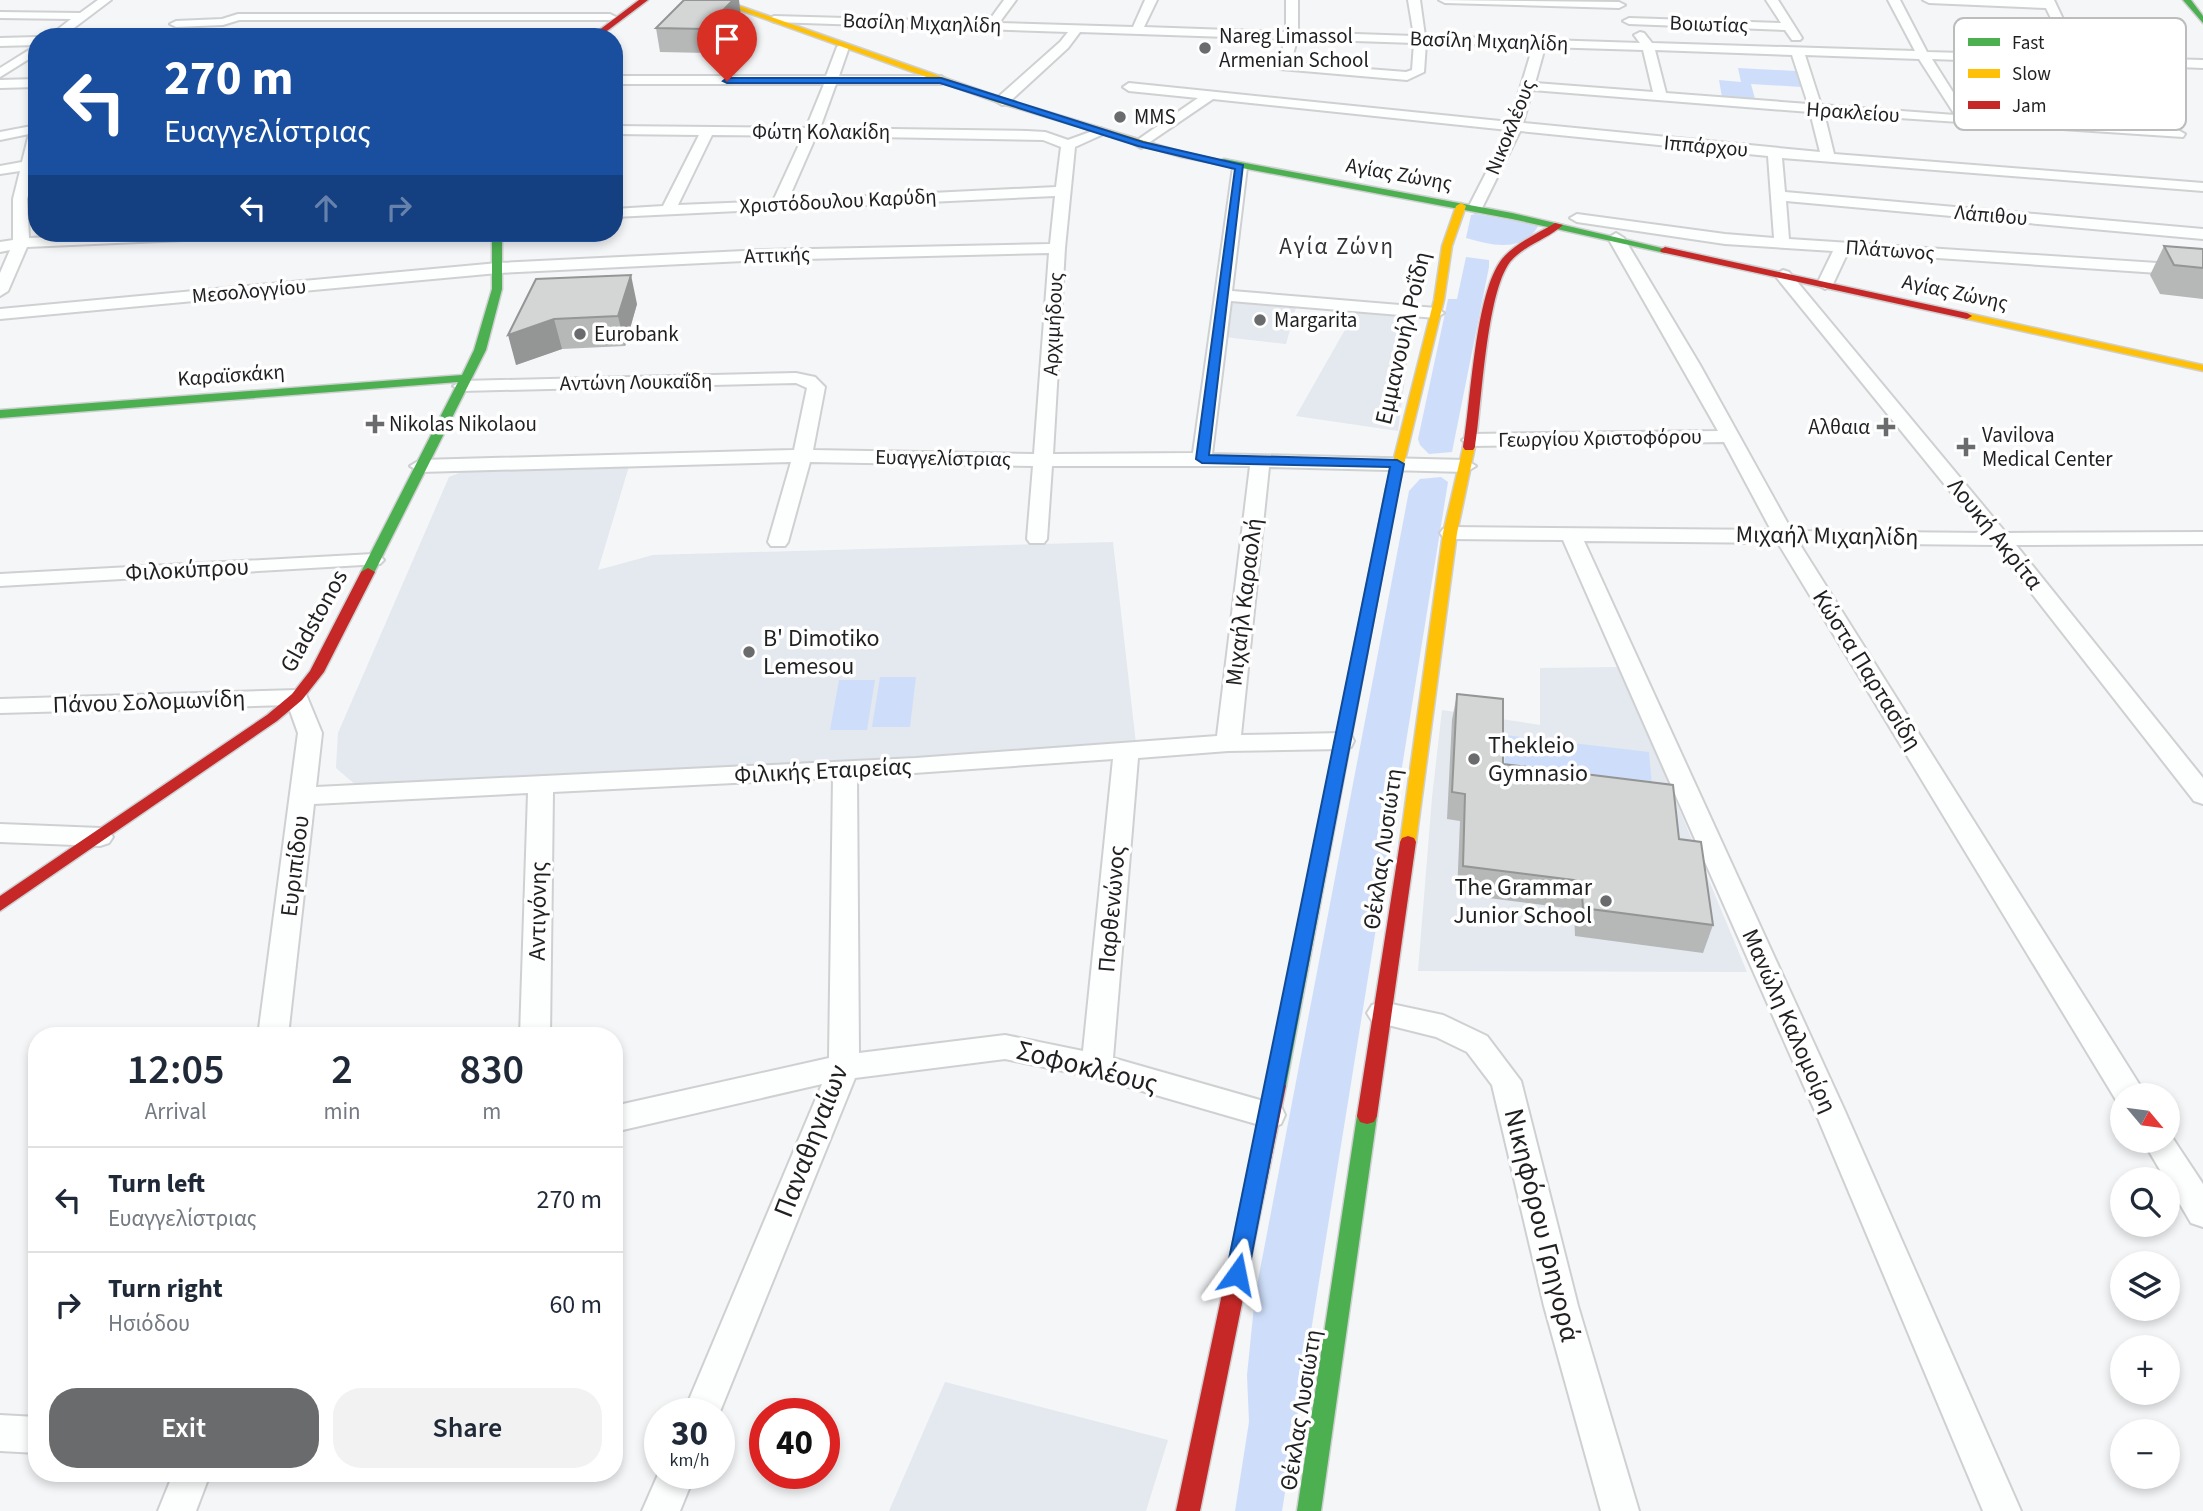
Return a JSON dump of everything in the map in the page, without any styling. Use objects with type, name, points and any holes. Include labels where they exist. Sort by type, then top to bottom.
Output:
[{"type":"main road","points":[[601,28],[626,0]]},
{"type":"main road","points":[[607,28],[644,0]]},
{"type":"main road","name":"Αγίας Ζώνης","points":[[716,0],[1002,101],[1141,144],[1240,167],[1558,225],[2203,368]]},
{"type":"main road","points":[[2197,3],[2203,21]]},
{"type":"main road","name":"Εμμανουήλ Ροΐδη","points":[[1188,1511],[1270,1115],[1397,464],[1453,247],[1468,207]]},
{"type":"main road","name":"Θέκλας Λυσιώτη","points":[[1309,1511],[1433,676],[1450,533],[1471,440],[1491,298],[1501,259],[1558,225]]},
{"type":"main road","name":"Gladstonos","points":[[0,905],[272,718],[297,697],[317,672],[480,350],[491,314],[498,268],[498,242]]},
{"type":"main road","name":"Αγίας Ζώνης","points":[[2089,343],[2203,375]]},
{"type":"main road","name":"Καραϊσκάκη","points":[[0,414],[464,382]]},
{"type":"street","points":[[65,28],[105,0]]},
{"type":"street","points":[[992,25],[1010,0]]},
{"type":"street","points":[[1137,30],[1151,0]]},
{"type":"street","points":[[1293,0],[1292,34],[1284,65],[1304,69],[1355,91],[1412,76],[1418,70],[1420,39],[1414,0]]},
{"type":"street","points":[[1445,0],[1617,3],[1648,46],[1661,98]]},
{"type":"street","points":[[1772,0],[1801,50],[1828,156]]},
{"type":"street","points":[[1894,0],[1923,55],[1954,103]]},
{"type":"street","points":[[1929,0],[2050,2],[2057,18]]},
{"type":"street","points":[[341,28],[370,5]]},
{"type":"street","points":[[176,24],[223,22],[239,17],[534,12],[610,17]]},
{"type":"street","points":[[0,15],[80,16]]},
{"type":"street","name":"Βασίλη Μιχαηλίδη","points":[[774,19],[854,16],[1077,29],[1954,56]]},
{"type":"street","name":"Βοιωτίας","points":[[1629,21],[1788,27]]},
{"type":"street","points":[[1002,101],[1064,45],[1077,29]]},
{"type":"street","points":[[0,41],[28,41]]},
{"type":"street","name":"Νικοκλέους","points":[[1468,207],[1515,128],[1540,43]]},
{"type":"street","points":[[779,204],[811,133],[843,47]]},
{"type":"street","points":[[0,73],[28,54]]},
{"type":"street","points":[[623,80],[941,80]]},
{"type":"street","points":[[0,84],[28,83]]},
{"type":"street","name":"Ηρακλείου","points":[[1529,86],[1954,118]]},
{"type":"street","name":"Ιππάρχου","points":[[1129,87],[1209,96],[1355,91],[1515,128],[1775,153],[2203,187]]},
{"type":"street","points":[[1141,144],[1209,96]]},
{"type":"street","points":[[12,119],[28,118]]},
{"type":"street","name":"Φώτη Κολακίδη","points":[[1027,135],[1071,123]]},
{"type":"street","name":"Φώτη Κολακίδη","points":[[623,130],[1027,135],[1056,139],[1068,145]]},
{"type":"street","name":"Ηρακλείου","points":[[2124,130],[2178,134]]},
{"type":"street","points":[[0,136],[28,131]]},
{"type":"street","points":[[668,210],[707,132]]},
{"type":"street","points":[[1068,145],[1101,132]]},
{"type":"street","name":"Αρχιμήδους","points":[[1037,539],[1055,311],[1057,248],[1068,145]]},
{"type":"street","points":[[1775,153],[1783,242]]},
{"type":"street","points":[[0,170],[28,166]]},
{"type":"street","points":[[1202,459],[1240,167]]},
{"type":"street","points":[[0,291],[21,243],[20,199],[28,176]]},
{"type":"street","name":"Χριστόδουλου Καρύδη","points":[[623,212],[1062,191]]},
{"type":"street","name":"Λάπιθου","points":[[1779,196],[2203,234]]},
{"type":"street","points":[[0,204],[28,199]]},
{"type":"street","name":"Πλάτωνος","points":[[1577,218],[1725,239],[2203,271]]},
{"type":"street","name":"Κώστα Παρτασίδη","points":[[1616,238],[1691,365],[1784,536],[2122,1083]]},
{"type":"street","points":[[1711,259],[1725,239]]},
{"type":"street","points":[[0,247],[42,242]]},
{"type":"street","points":[[1825,284],[1843,247]]},
{"type":"street","name":"Αττικής","points":[[498,268],[778,255],[1057,248]]},
{"type":"street","name":"Μεσολογγίου","points":[[0,314],[498,268]]},
{"type":"street","name":"Λουκή Ακρίτα","points":[[1783,275],[2000,539],[2203,795]]},
{"type":"street","points":[[1222,295],[1436,313]]},
{"type":"street","name":"Αντώνη Λουκαΐδη","points":[[464,382],[796,378],[809,381],[816,387],[802,456]]},
{"type":"street","name":"Γεωργίου Χριστοφόρου","points":[[1471,440],[1729,436]]},
{"type":"street","points":[[778,542],[802,456]]},
{"type":"street","name":"Ευαγγελίστριας","points":[[420,466],[802,456],[1043,460],[1202,459],[1466,466]]},
{"type":"street","name":"Μιχαήλ Καραολή","points":[[1228,743],[1260,461]]},
{"type":"street","name":"Μιχαήλ Μιχαηλίδη","points":[[1450,533],[2000,539],[2203,538]]},
{"type":"street","name":"Μανώλη Καλομοίρη","points":[[1570,533],[1829,1109],[2002,1511]]},
{"type":"street","name":"Φιλοκύπρου","points":[[0,580],[373,560]]},
{"type":"street","name":"Πάνου Σολομωνίδη","points":[[0,706],[297,697]]},
{"type":"street","name":"Ευριπίδου","points":[[275,1027],[310,733],[297,697]]},
{"type":"street","name":"Φιλικής Εταιρείας","points":[[304,796],[845,770],[1228,743],[1342,741]]},
{"type":"street","name":"Παρθενώνος","points":[[1097,1066],[1126,752]]},
{"type":"street","name":"Παναθηναίων","points":[[708,1398],[844,1067],[845,770]]},
{"type":"street","name":"Αντιγόνης","points":[[536,1027],[541,786]]},
{"type":"street","points":[[0,833],[100,837]]},
{"type":"street","name":"Νικηφόρου Γρηγορά","points":[[1382,1013],[1443,1027],[1477,1044],[1506,1081],[1561,1307],[1620,1511]]},
{"type":"street","name":"Σοφοκλέους","points":[[623,1117],[844,1067],[1005,1047],[1097,1066],[1270,1115]]},
{"type":"street","points":[[2166,1153],[2203,1213]]},
{"type":"street","points":[[0,1433],[28,1435]]},
{"type":"street","points":[[177,1511],[189,1482]]},
{"type":"street","points":[[661,1511],[671,1489]]},
{"type":"shaded area","points":[[1738,68],[1796,71],[1801,87],[1751,84],[1755,99],[1722,97],[1719,80],[1741,82]]},
{"type":"shaded area","points":[[1471,215],[1539,225],[1524,240],[1515,244],[1496,245],[1466,238]]},
{"type":"shaded area","points":[[1466,257],[1489,260],[1489,267],[1452,452],[1429,454],[1418,439],[1448,299],[1457,299]]},
{"type":"shaded area","name":"Margarita","points":[[1238,300],[1297,304],[1286,344],[1225,337],[1228,302]]},
{"type":"shaded area","points":[[1359,305],[1414,312],[1398,431],[1296,416]]},
{"type":"shaded area","name":"B' Dimotiko Lemesou","points":[[629,466],[598,570],[653,555],[1113,542],[1136,744],[714,771],[357,786],[336,768],[338,733],[449,477],[464,471]]},
{"type":"shaded area","points":[[1441,477],[1448,482],[1282,1511],[1235,1511],[1249,1422],[1247,1375],[1255,1296],[1409,491],[1420,479]]},
{"type":"shaded area","points":[[1620,667],[1747,972],[1418,971],[1442,710],[1540,725],[1540,668]]},
{"type":"shaded area","points":[[880,677],[916,677],[910,727],[872,727]]},
{"type":"shaded area","points":[[839,680],[875,680],[867,730],[830,730]]},
{"type":"shaded area","points":[[1505,735],[1649,752],[1654,807],[1505,788]]},
{"type":"shaded area","points":[[945,1382],[1168,1440],[1146,1511],[889,1511]]},
{"type":"building","points":[[684,0],[733,0],[705,29],[656,28]]},
{"type":"building","points":[[2164,246],[2203,249],[2203,268],[2174,265]]},
{"type":"building","points":[[631,275],[618,316],[554,319],[508,335],[536,279]]},
{"type":"building","points":[[1457,694],[1503,699],[1503,764],[1673,785],[1679,839],[1701,842],[1713,925],[1583,908],[1581,881],[1463,866],[1465,794],[1452,792]]},
{"type":"traffic: fast","points":[[2187,0],[2203,21]]},
{"type":"traffic: fast","points":[[1224,162],[1512,216],[1665,250]]},
{"type":"traffic: fast","points":[[368,572],[480,350],[497,289],[497,242]]},
{"type":"traffic: fast","points":[[0,414],[466,378]]},
{"type":"traffic: fast","points":[[1276,1086],[1392,489]]},
{"type":"traffic: fast","points":[[1309,1511],[1367,1116]]},
{"type":"traffic: slow","points":[[716,0],[1002,101],[1184,155],[1224,162]]},
{"type":"traffic: slow","points":[[1392,489],[1439,300],[1447,246],[1461,206]]},
{"type":"traffic: slow","points":[[1967,316],[2203,368]]},
{"type":"traffic: slow","points":[[1408,842],[1450,533],[1469,447]]},
{"type":"traffic: jam","points":[[606,28],[644,0]]},
{"type":"traffic: jam","points":[[1469,447],[1486,321],[1498,276],[1505,262],[1516,251],[1558,225]]},
{"type":"traffic: jam","points":[[1665,250],[1967,316]]},
{"type":"traffic: jam","points":[[0,905],[272,718],[297,697],[317,672],[368,572]]},
{"type":"traffic: jam","points":[[1367,1116],[1408,842]]},
{"type":"traffic: jam","points":[[1188,1511],[1276,1086]]},
{"type":"place","name":"Nareg Limassol Armenian School","points":[[1205,48]]},
{"type":"place","name":"MMS","points":[[1120,117]]},
{"type":"place","name":"Margarita","points":[[1260,320]]},
{"type":"place","name":"Eurobank","points":[[580,334]]},
{"type":"place","name":"Nikolas Nikolaou","points":[[375,424]]},
{"type":"place","name":"Αλθαια","points":[[1886,427]]},
{"type":"place","name":"Vavilova Medical Center","points":[[1966,447]]},
{"type":"place","name":"B' Dimotiko Lemesou","points":[[749,652]]},
{"type":"place","name":"Thekleio Gymnasio","points":[[1474,759]]},
{"type":"place","name":"The Grammar Junior School","points":[[1606,901]]},
{"type":"district","name":"Αγία Ζώνη","points":[[1337,246]]},
{"type":"route","points":[[727,81],[941,80],[1141,144],[1240,167],[1202,459],[1397,464],[1237,1274]]}]
